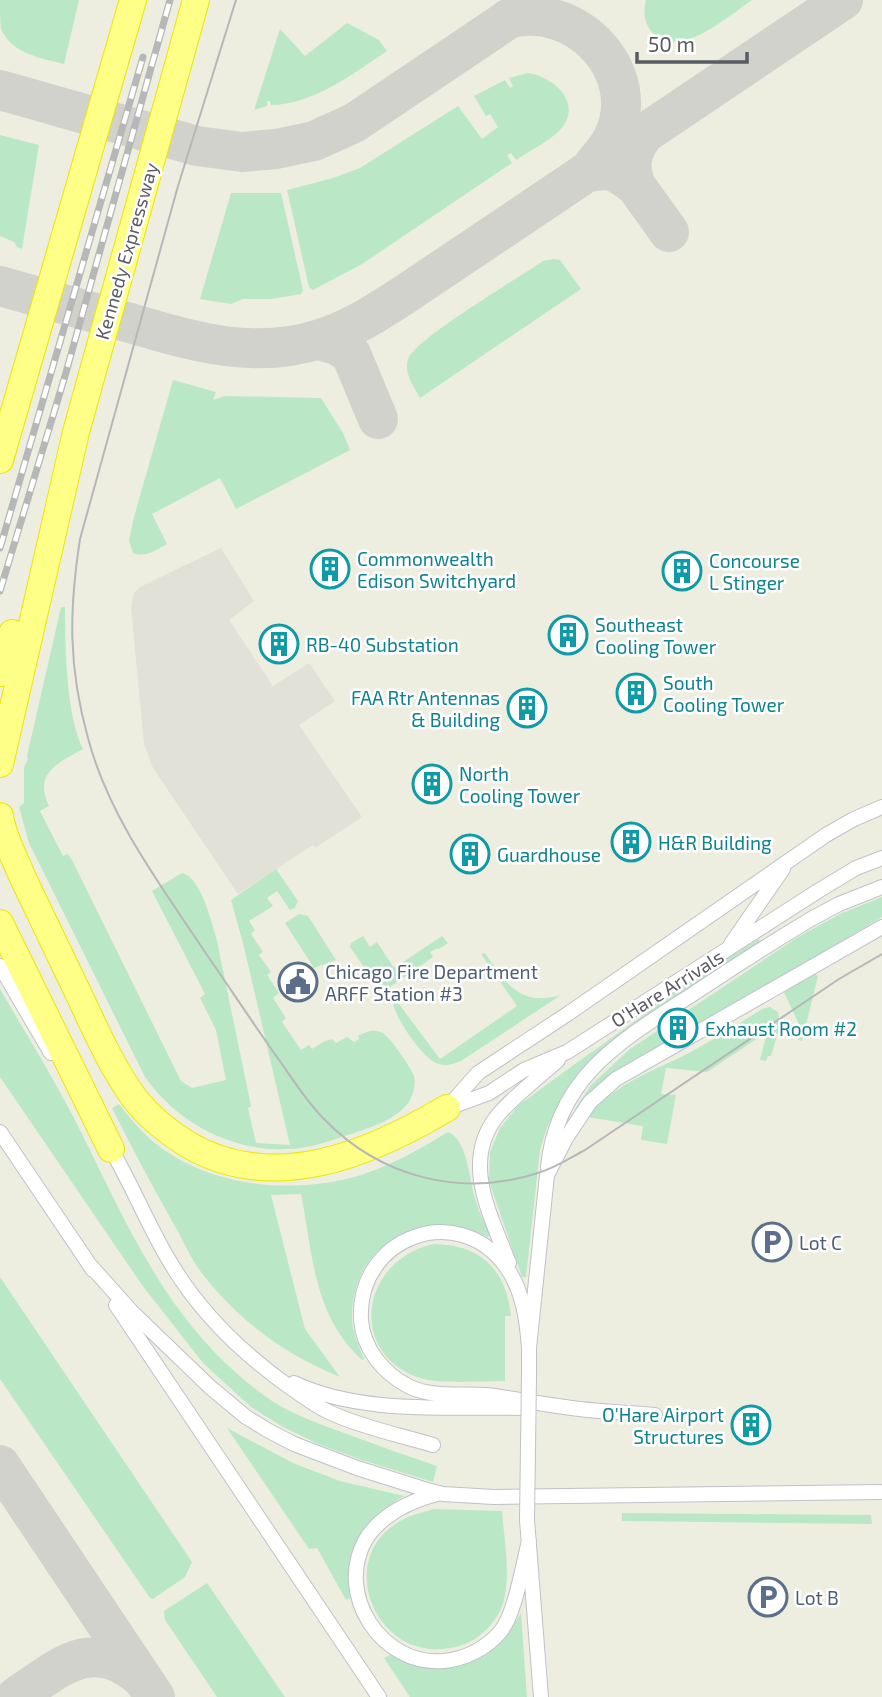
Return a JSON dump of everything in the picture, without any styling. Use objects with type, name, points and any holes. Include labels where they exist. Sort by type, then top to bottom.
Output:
[{"type":"highway","points":[[72,207],[116,0]]},
{"type":"highway","points":[[0,460],[133,0]]},
{"type":"highway","name":"Kennedy Expressway","points":[[58,503],[196,0]]},
{"type":"highway","points":[[0,673],[58,503]]},
{"type":"highway","points":[[0,764],[58,503]]},
{"type":"highway","points":[[0,816],[8,844],[23,877],[114,1065],[137,1101],[171,1134],[220,1160],[261,1167],[308,1166],[355,1154],[379,1144],[447,1108]]},
{"type":"highway","points":[[0,923],[111,1149]]},
{"type":"street","points":[[447,1108],[478,1073],[790,859],[854,818],[882,807]]},
{"type":"street","name":"O'Hare Arrivals","points":[[447,1108],[489,1093],[524,1070],[566,1052],[818,891],[856,868],[882,858]]},
{"type":"street","points":[[727,951],[790,859]]},
{"type":"street","points":[[541,1697],[527,1520],[530,1348],[550,1147],[564,1110],[585,1075],[617,1044],[753,955],[838,904],[882,887]]},
{"type":"street","points":[[547,1175],[590,1102],[616,1079],[882,927]]},
{"type":"street","points":[[0,966],[111,1149],[182,1282],[213,1321],[243,1351],[324,1410],[433,1445]]},
{"type":"street","points":[[530,1348],[526,1315],[517,1284],[482,1192],[479,1158],[484,1139],[499,1114],[566,1052]]},
{"type":"street","points":[[0,1132],[379,1697]]},
{"type":"street","points":[[517,1284],[495,1254],[471,1238],[437,1231],[404,1241],[383,1256],[372,1269],[366,1283],[360,1308],[362,1330],[368,1347],[394,1377],[420,1391],[485,1395],[583,1409],[655,1415]]},
{"type":"street","points":[[89,1264],[177,1357],[246,1417],[294,1444],[357,1468],[438,1493],[494,1497],[880,1492]]},
{"type":"street","points":[[243,1351],[278,1375],[341,1399],[393,1405],[583,1409]]},
{"type":"street","points":[[438,1493],[388,1516],[366,1539],[359,1556],[357,1589],[365,1616],[382,1639],[400,1653],[419,1660],[437,1662],[463,1657],[486,1646],[501,1632],[510,1615],[529,1541]]},
{"type":"shaded area","points":[[221,548],[254,601],[229,620],[273,686],[309,663],[335,701],[299,725],[362,817],[238,894],[153,768],[144,744],[131,607],[134,593],[140,587]]},
{"type":"green space","points":[[0,0],[79,0],[64,64],[28,54],[12,44],[1,29]]},
{"type":"green space","points":[[646,0],[752,0],[702,34],[674,42],[662,40],[649,28],[645,16]]},
{"type":"green space","points":[[347,23],[379,40],[387,51],[317,94],[286,104],[271,105],[270,101],[267,101],[267,106],[254,110],[280,29],[305,56]]},
{"type":"green space","points":[[528,73],[548,80],[564,94],[569,112],[566,122],[558,132],[516,160],[511,153],[507,155],[512,163],[362,264],[313,290],[309,287],[287,190],[360,168],[458,106],[482,139],[498,127],[490,114],[486,116],[474,96],[505,80],[510,88],[513,86],[509,78]]},
{"type":"green space","points":[[0,135],[39,145],[22,249],[0,236]]},
{"type":"green space","points":[[231,193],[281,193],[303,290],[301,294],[271,299],[243,299],[231,304],[200,299]]},
{"type":"green space","points":[[560,260],[581,289],[420,398],[407,368],[409,357],[417,348],[449,322],[543,261]]},
{"type":"green space","points":[[173,380],[216,392],[213,400],[225,396],[321,398],[343,433],[350,450],[236,509],[220,478],[152,514],[167,544],[147,554],[133,553],[129,540],[134,517]]},
{"type":"green space","points":[[61,607],[65,607],[70,699],[77,735],[83,749],[57,764],[46,777],[45,795],[49,806],[40,811],[63,856],[68,854],[72,860],[181,1081],[192,1088],[226,1080],[216,1030],[200,998],[205,994],[152,891],[182,873],[189,876],[200,892],[215,933],[251,1106],[248,1108],[256,1143],[290,1145],[231,900],[276,869],[298,901],[295,908],[290,910],[277,891],[267,898],[273,906],[249,921],[255,930],[251,934],[263,952],[259,955],[271,972],[267,975],[279,993],[273,998],[286,1018],[282,1022],[301,1050],[309,1045],[312,1049],[332,1039],[336,1043],[347,1037],[354,1042],[359,1039],[358,1036],[370,1031],[383,1033],[405,1060],[415,1079],[409,1102],[391,1118],[313,1146],[260,1148],[216,1135],[195,1124],[177,1111],[145,1077],[29,843],[19,807],[24,803],[24,767]]},
{"type":"green space","points":[[882,897],[882,917],[613,1076],[576,1111],[591,1085],[630,1049],[798,937],[842,913]]},
{"type":"green space","points":[[299,914],[308,916],[336,960],[314,968],[285,923]]},
{"type":"green space","points":[[363,936],[370,947],[377,942],[394,968],[442,936],[448,943],[430,952],[433,957],[387,989],[383,989],[377,986],[350,947],[351,943]]},
{"type":"green space","points":[[759,939],[760,942],[602,1051],[576,1077],[547,1127],[540,1150],[526,1277],[522,1277],[489,1181],[490,1152],[500,1128],[519,1105],[568,1069],[695,978]]},
{"type":"green space","points":[[485,953],[507,983],[524,995],[547,998],[561,995],[461,1061],[448,1065],[437,1064],[428,1058],[408,1033],[396,1013],[393,998],[404,991],[396,1000],[440,1059],[517,1006],[481,954]]},
{"type":"green space","points":[[814,973],[818,976],[802,1041],[798,1040],[798,1022],[783,990]]},
{"type":"green space","points":[[0,989],[65,1102],[152,1269],[201,1337],[231,1368],[274,1402],[316,1422],[437,1466],[433,1482],[362,1460],[283,1427],[251,1407],[203,1363],[142,1285],[0,1077]]},
{"type":"green space","points":[[770,1007],[778,1012],[780,1025],[771,1056],[768,1056],[766,1061],[760,1060],[767,1032],[707,1072],[666,1068],[661,1094],[676,1095],[667,1144],[641,1140],[643,1126],[587,1117],[621,1087],[697,1049],[762,1009]]},
{"type":"green space","points":[[119,1104],[145,1134],[177,1158],[201,1170],[227,1178],[281,1186],[309,1185],[361,1175],[406,1156],[448,1132],[455,1136],[464,1152],[476,1203],[490,1235],[487,1237],[463,1229],[439,1226],[416,1229],[396,1238],[378,1251],[364,1269],[355,1292],[352,1323],[364,1359],[362,1360],[333,1324],[324,1304],[301,1194],[271,1195],[305,1329],[340,1377],[279,1345],[244,1318],[212,1286],[191,1256],[126,1136],[112,1108]]},
{"type":"green space","points":[[434,1244],[465,1249],[478,1255],[497,1273],[508,1299],[511,1316],[505,1316],[505,1381],[446,1382],[423,1379],[393,1363],[379,1346],[372,1326],[372,1305],[379,1285],[392,1267],[410,1253]]},
{"type":"green space","points":[[0,1277],[192,1562],[185,1577],[153,1599],[0,1379]]},
{"type":"green space","points":[[227,1428],[293,1463],[340,1481],[404,1496],[377,1516],[360,1538],[352,1564],[351,1598],[346,1600],[317,1548],[309,1549]]},
{"type":"green space","points":[[434,1509],[502,1511],[507,1572],[502,1606],[487,1629],[465,1644],[435,1649],[409,1643],[388,1629],[374,1608],[367,1584],[369,1559],[381,1537],[404,1519]]},
{"type":"green space","points":[[622,1513],[871,1515],[872,1524],[622,1521]]},
{"type":"green space","points":[[207,1583],[285,1697],[217,1697],[165,1620],[164,1611]]},
{"type":"green space","points":[[521,1613],[527,1697],[410,1697],[384,1658],[390,1655],[434,1668],[455,1664],[498,1641]]},
{"type":"taxiway","points":[[0,90],[197,146],[242,152],[276,149],[314,141],[354,123],[537,0]]},
{"type":"taxiway","points":[[0,286],[172,335],[220,345],[269,348],[320,339],[364,320],[404,295],[843,0]]},
{"type":"taxiway","points":[[508,19],[533,16],[558,20],[580,31],[598,47],[612,66],[620,89],[620,113],[613,138],[594,164]]},
{"type":"taxiway","points":[[585,173],[612,171],[636,186],[632,159],[643,135]]},
{"type":"taxiway","points":[[636,186],[669,232]]},
{"type":"taxiway","points":[[318,340],[337,345],[351,354],[378,419]]},
{"type":"taxiway","points":[[0,1465],[155,1697]]},
{"type":"taxiway","points":[[16,1697],[62,1666],[92,1657],[124,1665],[142,1678]]},
{"type":"tram line","points":[[236,0],[178,186],[80,539],[72,615],[74,662],[81,712],[97,768],[123,824],[155,878],[207,955],[307,1100],[346,1139],[396,1168],[423,1177],[480,1183],[538,1173],[585,1150],[839,979],[882,954]]},
{"type":"railway","points":[[0,591],[65,376],[170,0]]},
{"type":"railway","points":[[0,548],[143,57]]},
{"type":"place","name":"Commonwealth Edison Switchyard","points":[[330,569]]},
{"type":"place","name":"Concourse L Stinger","points":[[682,571]]},
{"type":"place","name":"Southeast Cooling Tower","points":[[568,635]]},
{"type":"place","name":"RB-40 Substation","points":[[279,644]]},
{"type":"place","name":"South Cooling Tower","points":[[636,693]]},
{"type":"place","name":"FAA Rtr Antennas & Building","points":[[527,708]]},
{"type":"place","name":"North Cooling Tower","points":[[432,784]]},
{"type":"place","name":"H&R Building","points":[[631,842]]},
{"type":"place","name":"Guardhouse","points":[[470,854]]},
{"type":"place","name":"Chicago Fire Department ARFF Station #3","points":[[298,982]]},
{"type":"place","name":"Exhaust Room #2","points":[[678,1028]]},
{"type":"place","name":"Lot C","points":[[772,1242]]},
{"type":"place","name":"O'Hare Airport Structures","points":[[751,1425]]},
{"type":"place","name":"Lot B","points":[[768,1597]]}]
